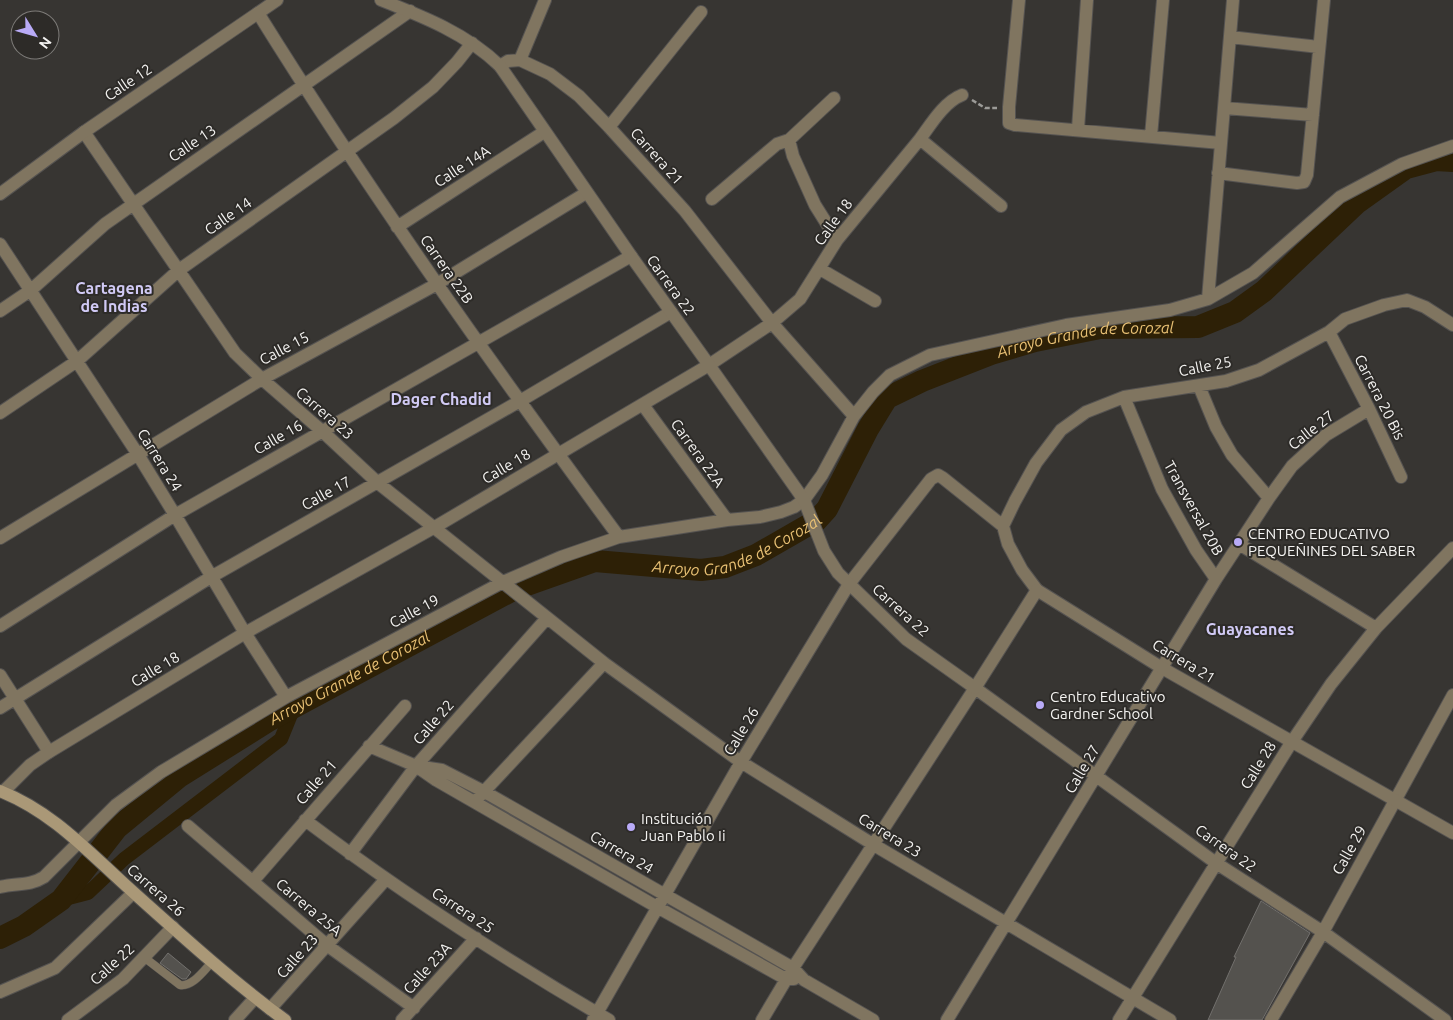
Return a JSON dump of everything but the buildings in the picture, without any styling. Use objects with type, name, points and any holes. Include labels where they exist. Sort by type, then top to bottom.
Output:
[{"type":"main road","name":"Carrera 26","points":[[2,792],[62,826],[173,927],[255,998],[285,1020]]},
{"type":"street","name":"Calle 12","points":[[0,194],[84,132],[277,0]]},
{"type":"street","points":[[382,0],[441,25],[472,43],[500,66],[508,61],[520,60],[545,0]]},
{"type":"street","points":[[1019,0],[1008,107],[1009,123],[1221,142]]},
{"type":"street","points":[[1078,129],[1088,0]]},
{"type":"street","points":[[1151,136],[1163,0]]},
{"type":"street","points":[[1208,299],[1233,0]]},
{"type":"street","points":[[1218,173],[1297,183],[1304,182],[1307,174],[1324,0]]},
{"type":"street","name":"Calle 13","points":[[0,311],[31,290],[80,244],[134,203],[410,12]]},
{"type":"street","points":[[609,127],[701,12]]},
{"type":"street","name":"Carrera 22B","points":[[258,14],[346,152],[437,284],[619,537]]},
{"type":"street","points":[[1230,37],[1319,46]]},
{"type":"street","name":"Calle 14","points":[[0,413],[77,361],[179,270],[394,118],[433,87],[472,43]]},
{"type":"street","name":"Carrera 21","points":[[520,60],[550,74],[578,96],[609,127],[685,212],[772,323],[854,416]]},
{"type":"street","name":"Carrera 22","points":[[500,66],[586,193],[804,500],[824,550],[838,573],[906,639],[1097,775],[1216,863],[1323,932],[1444,1020]]},
{"type":"street","name":"Calle 18","points":[[2,792],[30,765],[245,633],[435,527],[643,405],[709,365],[772,323],[800,299],[837,240],[932,122],[956,97],[962,95]]},
{"type":"street","points":[[712,199],[777,144],[789,140],[834,98]]},
{"type":"street","points":[[1224,108],[1313,115]]},
{"type":"street","name":"Carrera 23","points":[[84,132],[235,353],[378,483],[604,663],[741,762],[874,845],[1170,1020]]},
{"type":"street","name":"Calle 14A","points":[[398,227],[544,132]]},
{"type":"street","points":[[920,139],[1001,206]]},
{"type":"street","points":[[789,140],[793,156],[815,205],[837,240]]},
{"type":"street","points":[[804,500],[822,475],[854,416],[873,392],[890,375],[930,354],[1066,325],[1170,310],[1208,299],[1253,273],[1340,197],[1402,164],[1453,146]]},
{"type":"street","name":"Calle 15","points":[[0,538],[262,379],[437,284],[586,193]]},
{"type":"street","name":"Carrera 24","points":[[0,244],[176,515],[245,633],[286,698]]},
{"type":"street","name":"Calle 16","points":[[0,626],[176,515],[631,256]]},
{"type":"street","points":[[820,269],[875,300]]},
{"type":"street","name":"Calle 25","points":[[1003,526],[1036,463],[1061,430],[1086,412],[1124,397],[1226,381],[1259,370],[1329,332],[1345,319],[1384,305],[1407,300],[1425,307],[1453,325]]},
{"type":"street","name":"Calle 17","points":[[0,708],[211,576],[378,483],[671,312]]},
{"type":"street","name":"Carrera 20 Bis","points":[[1329,332],[1369,409],[1401,477]]},
{"type":"street","points":[[1199,386],[1216,428],[1232,455],[1269,498]]},
{"type":"street","name":"Transversal 20B","points":[[1124,397],[1162,489],[1196,550],[1216,579]]},
{"type":"street","name":"Carrera 22A","points":[[643,405],[727,520]]},
{"type":"street","name":"Calle 27","points":[[947,1020],[1216,579],[1269,498],[1292,466],[1319,441],[1369,409]]},
{"type":"street","name":"Calle 26","points":[[595,1017],[741,762],[849,584],[931,479],[938,475],[1003,526]]},
{"type":"street","name":"Calle 19","points":[[0,887],[12,884],[34,883],[44,878],[116,805],[162,772],[286,698],[562,557],[619,537],[727,520],[760,517],[794,507],[804,500]]},
{"type":"street","name":"Carrera 21","points":[[1003,526],[1008,544],[1022,570],[1037,590],[1162,668],[1291,743],[1453,833]]},
{"type":"street","points":[[1239,544],[1376,628]]},
{"type":"street","name":"Calle 28","points":[[1119,1020],[1291,743],[1331,684],[1376,628],[1453,548]]},
{"type":"street","points":[[762,1020],[790,973],[1037,590]]},
{"type":"street","name":"Calle 22","points":[[350,854],[416,766],[547,618]]},
{"type":"street","points":[[479,796],[604,663]]},
{"type":"street","points":[[0,675],[50,752]]},
{"type":"street","name":"Calle 29","points":[[1271,1020],[1323,932],[1394,801],[1451,704]]},
{"type":"street","name":"Calle 21","points":[[252,880],[405,706]]},
{"type":"street","name":"Carrera 24","points":[[369,746],[416,766],[442,770],[479,796],[657,907],[804,980],[872,1020]]},
{"type":"street","name":"Carrera 24","points":[[479,796],[665,894],[790,973]]},
{"type":"street","name":"Carrera 25","points":[[305,820],[386,879],[595,1017],[609,1020]]},
{"type":"street","name":"Carrera 25A","points":[[188,826],[328,946],[414,1008]]},
{"type":"street","name":"Calle 23","points":[[270,1009],[386,879]]},
{"type":"street","points":[[0,992],[55,968],[133,892]]},
{"type":"street","name":"Calle 22","points":[[68,1020],[123,979],[173,927]]},
{"type":"street","name":"Calle 23A","points":[[402,1020],[476,938]]},
{"type":"street","points":[[235,1020],[255,998]]},
{"type":"lane","points":[[145,958],[180,985],[185,986],[190,984],[213,961]]},
{"type":"path","points":[[962,95],[985,108],[1008,107]]},
{"type":"waterway","name":"Arroyo Grande de Corozal","points":[[0,938],[24,926],[61,900],[117,828],[179,777],[270,720],[513,590],[595,561],[701,570],[725,567],[756,555],[817,520],[827,509],[868,429],[887,398],[922,381],[991,354],[1035,341],[1100,328],[1198,327],[1235,312],[1264,291],[1357,203],[1406,168],[1436,160],[1453,161]]},
{"type":"waterway","points":[[61,900],[88,893],[124,859],[281,739],[294,707]]},
{"type":"place","name":"CENTRO EDUCATIVO PEQUEÑINES DEL SABER","points":[[1238,542]]},
{"type":"place","name":"Centro Educativo Gardner School","points":[[1040,705]]},
{"type":"place","name":"Institución Juan Pablo Ii","points":[[631,827]]},
{"type":"district","name":"Cartagena de Indias","points":[[114,297]]},
{"type":"district","name":"Dager Chadid","points":[[441,399]]},
{"type":"district","name":"Guayacanes","points":[[1250,629]]}]
